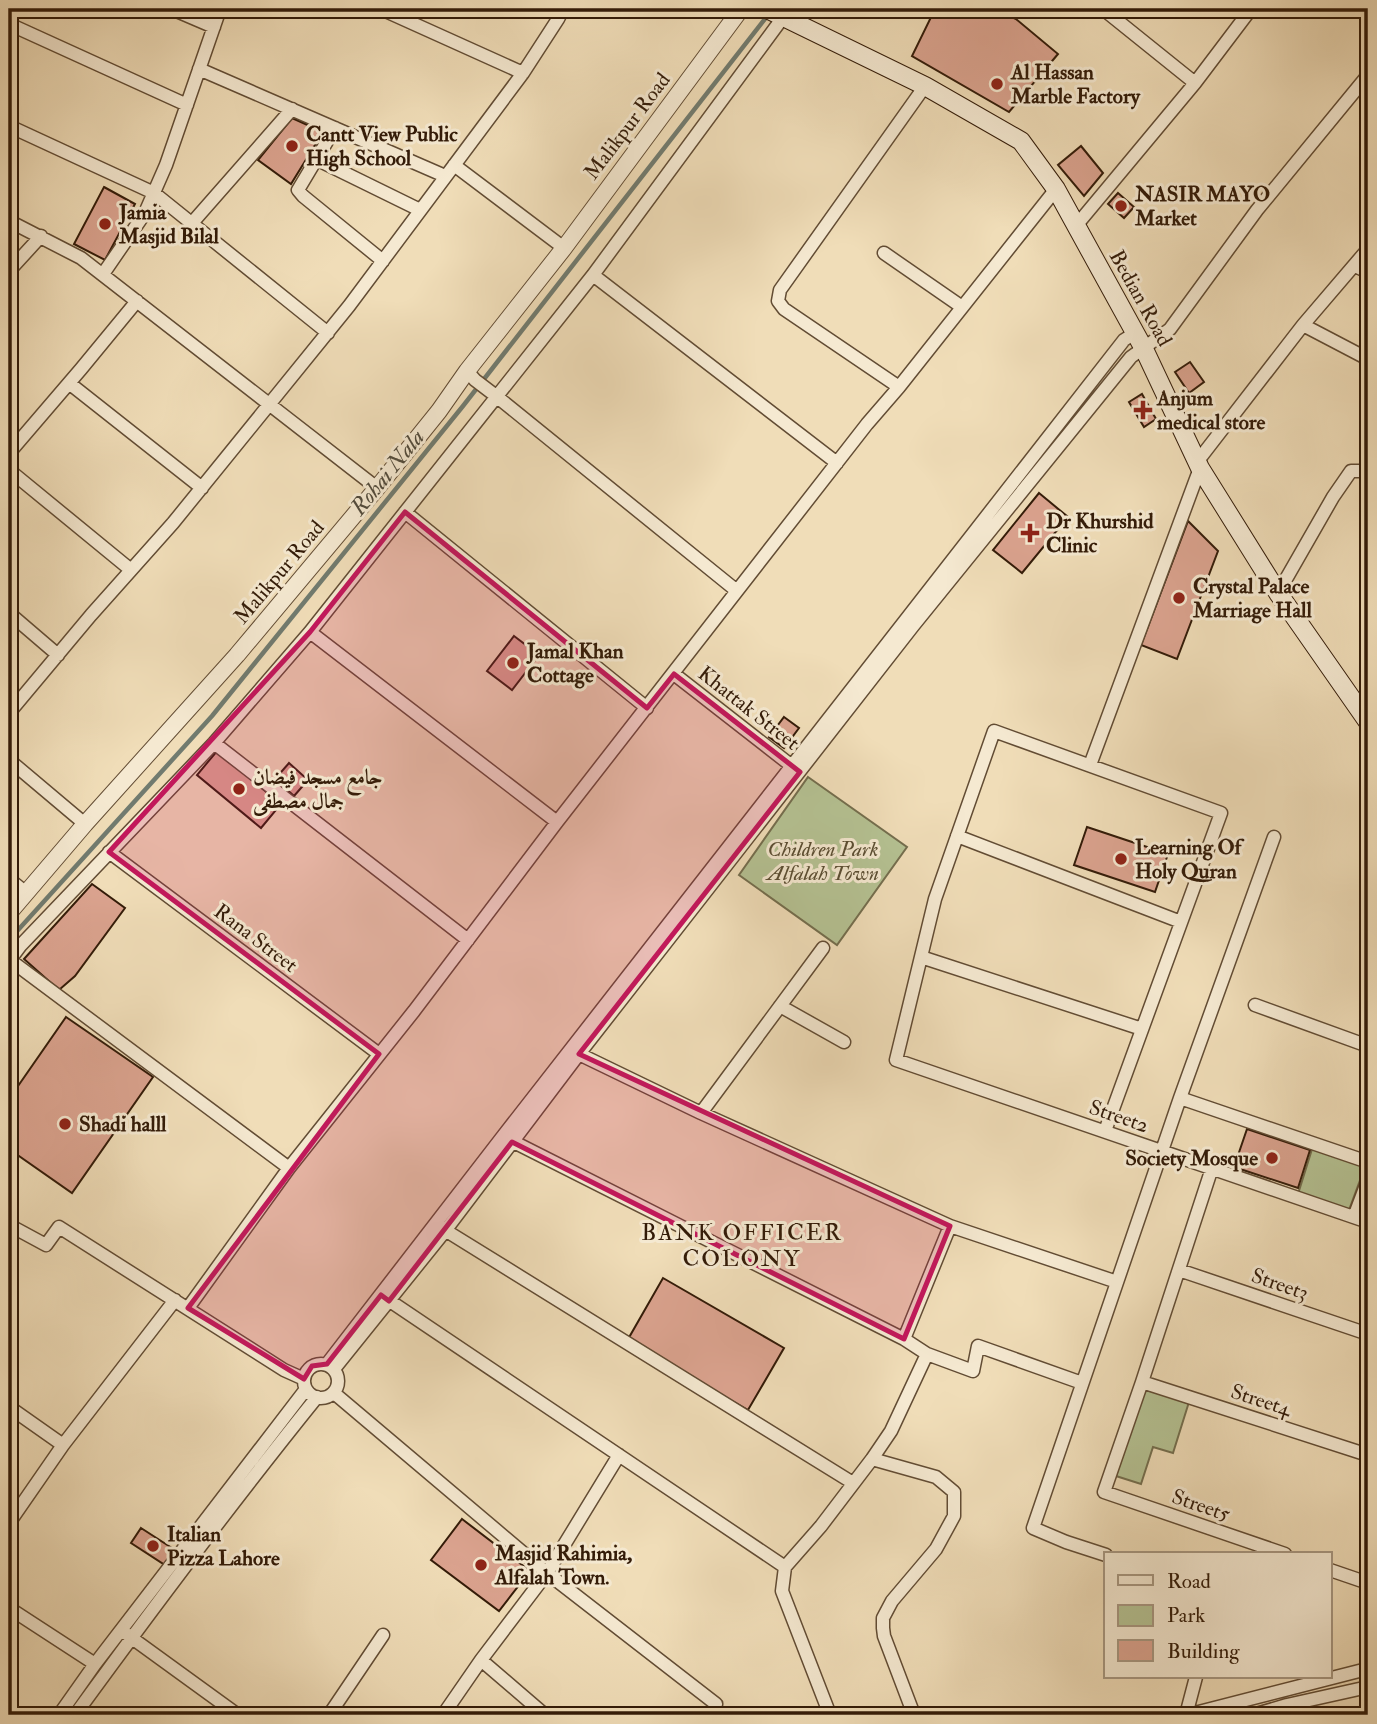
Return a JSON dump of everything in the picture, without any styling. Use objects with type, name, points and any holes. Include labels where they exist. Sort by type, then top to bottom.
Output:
[{"type":"main road","name":"Bedian Road","points":[[776,13],[925,86],[1021,141],[1056,189],[1140,341],[1199,465],[1278,593],[1368,722]]},
{"type":"street","points":[[172,9],[214,27]]},
{"type":"street","points":[[103,274],[145,213],[154,193],[220,9]]},
{"type":"street","points":[[381,9],[523,73]]},
{"type":"street","points":[[9,713],[202,488],[328,333],[523,73],[563,9]]},
{"type":"street","name":"Malikpur Road","points":[[9,913],[237,655],[471,376],[741,9]]},
{"type":"street","points":[[1103,9],[1121,14],[1195,83]]},
{"type":"street","points":[[1075,227],[1195,83],[1251,9]]},
{"type":"street","points":[[289,1168],[9,960],[214,743],[310,632],[405,512],[491,392],[593,275],[776,13]]},
{"type":"street","points":[[9,24],[187,105]]},
{"type":"street","points":[[200,69],[445,176]]},
{"type":"street","points":[[507,1139],[579,1054],[1124,340],[1140,341],[1170,328],[1257,210],[1368,75]]},
{"type":"street","points":[[899,387],[784,309],[778,301],[780,290],[925,86]]},
{"type":"street","points":[[192,223],[292,109]]},
{"type":"street","points":[[9,126],[154,193],[328,333]]},
{"type":"street","points":[[335,128],[298,190],[383,261]]},
{"type":"street","points":[[316,159],[419,210]]},
{"type":"street","points":[[454,165],[564,247]]},
{"type":"street","points":[[188,1308],[289,1168],[557,822],[836,463],[1056,189]]},
{"type":"street","points":[[9,220],[81,258],[103,274],[377,488]]},
{"type":"street","points":[[9,271],[41,236]]},
{"type":"street","points":[[1090,765],[1199,465],[1303,325],[1368,249]]},
{"type":"street","points":[[884,253],[962,307]]},
{"type":"street","points":[[1355,266],[1368,272]]},
{"type":"street","points":[[593,275],[836,463]]},
{"type":"street","points":[[9,453],[136,301]]},
{"type":"street","points":[[1303,325],[1368,359]]},
{"type":"street","points":[[331,1367],[796,769],[1131,357],[1140,341]]},
{"type":"street","points":[[471,376],[737,591]]},
{"type":"street","points":[[69,383],[202,488]]},
{"type":"street","points":[[1065,416],[1076,424]]},
{"type":"street","points":[[9,470],[131,570]]},
{"type":"street","points":[[1278,593],[1333,496],[1351,471],[1368,471]]},
{"type":"street","points":[[405,512],[647,708]]},
{"type":"street","points":[[9,614],[58,655]]},
{"type":"street","points":[[310,632],[557,822]]},
{"type":"street","name":"Khattak Street","points":[[674,674],[796,769]]},
{"type":"street","points":[[1105,1131],[1221,813],[994,731],[935,899],[921,957],[1142,1029]]},
{"type":"street","points":[[214,743],[468,940]]},
{"type":"street","points":[[9,760],[85,824]]},
{"type":"street","points":[[957,836],[1181,922]]},
{"type":"street","points":[[1104,1554],[1033,1528],[1161,1151],[1274,837]]},
{"type":"street","name":"Rana Street","points":[[109,852],[379,1054]]},
{"type":"street","points":[[9,879],[26,894]]},
{"type":"street","points":[[701,1113],[823,948]]},
{"type":"street","name":"Street2","points":[[921,957],[896,1060],[1368,1222]]},
{"type":"street","points":[[1255,1005],[1368,1046]]},
{"type":"street","points":[[780,1006],[844,1042]]},
{"type":"street","points":[[579,1054],[701,1113],[950,1226],[1117,1282]]},
{"type":"street","points":[[1180,1098],[1368,1161]]},
{"type":"street","points":[[507,1139],[904,1339],[928,1354],[973,1371],[978,1346],[1082,1383]]},
{"type":"street","points":[[1142,1382],[1212,1168]]},
{"type":"street","points":[[1354,1217],[1368,1180]]},
{"type":"street","points":[[9,1225],[46,1245],[59,1227],[309,1388],[329,1396],[334,1392],[338,1381],[331,1367],[319,1364],[307,1371],[309,1388],[285,1436],[127,1634],[75,1715]]},
{"type":"street","points":[[904,1339],[950,1226]]},
{"type":"street","points":[[440,1227],[853,1483]]},
{"type":"street","name":"Street3","points":[[1179,1270],[1368,1334]]},
{"type":"street","points":[[385,1298],[785,1567]]},
{"type":"street","points":[[9,1523],[63,1445],[175,1300]]},
{"type":"street","points":[[830,1715],[782,1591],[785,1567],[821,1526],[891,1431],[928,1354]]},
{"type":"street","name":"Street4","points":[[1142,1382],[1368,1455]]},
{"type":"street","name":"Street5","points":[[1142,1382],[1104,1492],[1279,1552]]},
{"type":"street","points":[[334,1392],[547,1573],[716,1704],[713,1715]]},
{"type":"street","points":[[9,1407],[63,1445]]},
{"type":"street","points":[[443,1715],[547,1573],[619,1455]]},
{"type":"street","points":[[872,1459],[936,1478],[954,1492],[954,1516],[936,1549],[892,1601],[883,1618],[884,1636],[915,1715]]},
{"type":"street","points":[[1332,1571],[1368,1583]]},
{"type":"street","points":[[9,1608],[95,1664]]},
{"type":"street","points":[[59,1715],[95,1664],[127,1634]]},
{"type":"street","points":[[127,1634],[238,1715]]},
{"type":"street","points":[[329,1715],[383,1634]]},
{"type":"street","points":[[481,1660],[545,1715]]},
{"type":"street","points":[[1196,1678],[1186,1715],[1368,1670]]},
{"type":"street","points":[[1253,1715],[1285,1710],[1368,1687]]},
{"type":"street","points":[[1283,1690],[1285,1710]]},
{"type":"highlighted area","points":[[405,512],[647,708],[674,674],[800,772],[579,1054],[950,1226],[904,1339],[512,1142],[389,1301],[381,1295],[327,1364],[312,1366],[304,1379],[188,1308],[379,1054],[109,852],[310,632]]},
{"type":"green space","name":"Children Park Alfalah Town","points":[[808,777],[907,847],[837,945],[739,875]]},
{"type":"green space","points":[[1313,1146],[1366,1164],[1349,1210],[1298,1194]]},
{"type":"green space","points":[[1145,1388],[1189,1402],[1173,1453],[1153,1447],[1141,1484],[1116,1476]]},
{"type":"building","name":"Al Hassan Marble Factory","points":[[935,9],[995,9],[1016,19],[1058,54],[1009,112],[912,56]]},
{"type":"building","name":"Cantt View Public High School","points":[[292,118],[323,132],[291,184],[258,160]]},
{"type":"building","points":[[1081,146],[1103,173],[1084,196],[1058,165]]},
{"type":"building","name":"Jamia Masjid Bilal","points":[[104,187],[135,204],[105,260],[74,244]]},
{"type":"building","name":"NASIR MAYO Market","points":[[1118,193],[1134,207],[1124,218],[1108,204]]},
{"type":"building","points":[[1190,362],[1204,382],[1189,393],[1175,372]]},
{"type":"building","name":"Anjum medical store","points":[[1142,394],[1156,419],[1144,427],[1129,402]]},
{"type":"building","name":"Dr Khurshid Clinic","points":[[1039,493],[1068,517],[1022,573],[993,550]]},
{"type":"building","name":"Crystal Palace Marriage Hall","points":[[1188,521],[1218,551],[1177,659],[1141,645]]},
{"type":"building","name":"Jamal Khan Cottage","points":[[514,636],[539,655],[512,690],[487,671]]},
{"type":"building","points":[[784,717],[799,728],[784,748],[769,737]]},
{"type":"building","name":"جامع مسجد فیضان جمال مصطفی","points":[[217,751],[281,804],[261,828],[197,775]]},
{"type":"building","points":[[289,763],[308,780],[294,796],[275,779]]},
{"type":"building","name":"Learning Of Holy Quran","points":[[1087,827],[1168,854],[1155,892],[1074,865]]},
{"type":"building","points":[[92,884],[125,908],[75,976],[59,990],[24,959]]},
{"type":"building","name":"Shadi halll","points":[[66,1017],[153,1077],[72,1193],[9,1149],[9,1099]]},
{"type":"building","name":"Society Mosque","points":[[1247,1129],[1310,1150],[1298,1188],[1234,1167]]},
{"type":"building","points":[[663,1278],[784,1348],[748,1410],[627,1341]]},
{"type":"building","name":"Masjid Rahimia, Alfalah Town.","points":[[462,1519],[530,1571],[499,1611],[431,1560]]},
{"type":"building","name":"Italian Pizza Lahore","points":[[141,1528],[175,1550],[165,1565],[131,1543]]},
{"type":"waterway","name":"Rohai Nala","points":[[9,940],[212,716],[463,406],[768,15]]},
{"type":"place","name":"Al Hassan Marble Factory","points":[[997,84]]},
{"type":"place","name":"Cantt View Public High School","points":[[292,146]]},
{"type":"place","name":"NASIR MAYO Market","points":[[1121,206]]},
{"type":"place","name":"Jamia Masjid Bilal","points":[[105,224]]},
{"type":"place","name":"Anjum medical store","points":[[1143,410]]},
{"type":"place","name":"Dr Khurshid Clinic","points":[[1030,533]]},
{"type":"place","name":"Crystal Palace Marriage Hall","points":[[1179,598]]},
{"type":"place","name":"Jamal Khan Cottage","points":[[513,663]]},
{"type":"place","name":"جامع مسجد فیضان جمال مصطفی","points":[[239,789]]},
{"type":"place","name":"Learning Of Holy Quran","points":[[1121,859]]},
{"type":"place","name":"Shadi halll","points":[[65,1124]]},
{"type":"place","name":"Society Mosque","points":[[1272,1158]]},
{"type":"place","name":"Italian Pizza Lahore","points":[[153,1546]]},
{"type":"place","name":"Masjid Rahimia, Alfalah Town.","points":[[481,1565]]},
{"type":"district","name":"BANK OFFICER COLONY","points":[[742,1245]]}]
